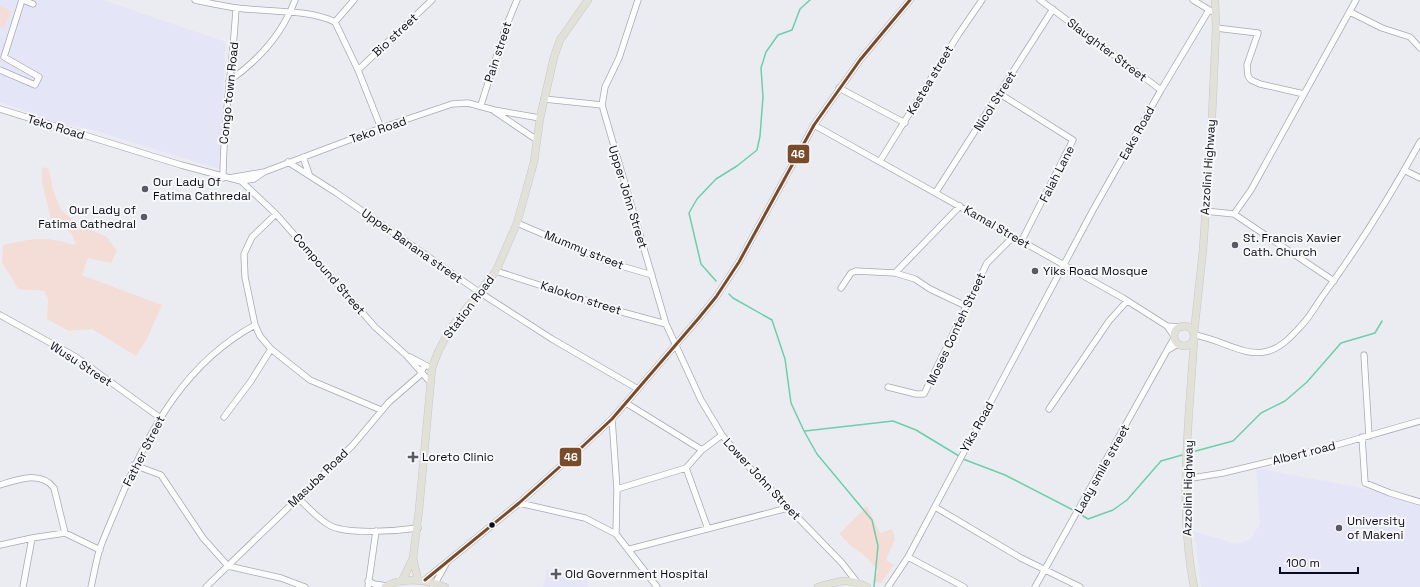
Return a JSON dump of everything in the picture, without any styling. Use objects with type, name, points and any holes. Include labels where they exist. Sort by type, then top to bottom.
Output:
[{"type":"main road","name":"Station Road","points":[[402,581],[413,558],[418,528],[430,382],[428,367],[450,329],[496,271],[517,223],[534,162],[540,118],[550,68],[560,40],[588,0]]},
{"type":"main road","name":"Azzolini Highway","points":[[1194,587],[1187,539],[1186,479],[1195,314],[1203,250],[1212,116],[1216,28],[1214,0]]},
{"type":"main road","points":[[1192,358],[1178,341],[1176,332],[1195,314]]},
{"type":"main road","points":[[1178,341],[1192,344],[1194,336],[1191,329],[1184,326]]},
{"type":"main road","name":"Station Road","points":[[413,558],[421,580]]},
{"type":"main road","points":[[386,586],[402,581],[421,580],[445,587]]},
{"type":"main road","points":[[818,587],[838,580],[856,581],[868,587]]},
{"type":"street","points":[[0,70],[35,85],[39,77],[4,57],[23,0],[33,4]]},
{"type":"street","points":[[194,0],[236,8],[290,13],[322,18],[335,22],[358,70],[381,128]]},
{"type":"street","points":[[229,81],[261,56],[273,42],[290,13],[295,0]]},
{"type":"street","points":[[335,22],[354,0]]},
{"type":"street","name":"Bio street","points":[[358,70],[432,0]]},
{"type":"street","name":"Pain street","points":[[481,105],[505,29],[517,0]]},
{"type":"street","points":[[544,99],[602,105],[605,88],[620,58],[638,0]]},
{"type":"street","points":[[421,580],[446,563],[519,503],[612,418],[676,343],[703,314],[723,286],[814,126],[839,88],[910,0]]},
{"type":"street","name":"Kestea street","points":[[880,161],[905,123],[958,35],[982,0]]},
{"type":"street","points":[[1040,0],[1053,9]]},
{"type":"street","points":[[1193,0],[1216,14]]},
{"type":"street","points":[[1234,214],[1251,190],[1356,0]]},
{"type":"street","name":"Congo town Road","points":[[225,178],[223,147],[229,81],[234,49],[236,8]]},
{"type":"street","name":"Slaughter Street","points":[[1053,9],[1161,90]]},
{"type":"street","name":"Nicol Street","points":[[936,192],[1053,9]]},
{"type":"street","name":"Eaks Road","points":[[1064,266],[1161,90],[1209,10]]},
{"type":"street","points":[[1350,12],[1382,28],[1410,36],[1420,48]]},
{"type":"street","points":[[1216,28],[1258,33],[1247,65],[1248,76],[1251,80],[1260,84],[1304,94]]},
{"type":"street","points":[[839,88],[905,123]]},
{"type":"street","name":"Falah Lane","points":[[1000,94],[1073,140],[1021,242]]},
{"type":"street","name":"Teko Road","points":[[0,109],[241,182],[303,156],[452,104],[468,103],[481,105],[494,110],[540,118]]},
{"type":"street","name":"Upper John Street","points":[[602,105],[607,128],[666,324],[676,343]]},
{"type":"street","name":"Teko Road","points":[[494,110],[537,140]]},
{"type":"street","name":"Kamal Street","points":[[814,126],[936,192],[1021,242],[1127,301],[1167,326],[1178,341]]},
{"type":"street","points":[[1194,336],[1208,337],[1249,352],[1269,351],[1284,343],[1302,326],[1334,281],[1365,235],[1420,142]]},
{"type":"street","points":[[303,156],[306,169],[310,176]]},
{"type":"street","name":"Upper Banana street","points":[[288,162],[552,339],[638,389]]},
{"type":"street","points":[[1404,170],[1420,178]]},
{"type":"street","points":[[253,176],[253,191]]},
{"type":"street","name":"Teko Road","points":[[225,178],[253,176]]},
{"type":"street","name":"Compound Street","points":[[241,182],[253,191],[276,214],[375,328],[406,355],[430,382]]},
{"type":"street","points":[[895,273],[960,206]]},
{"type":"street","points":[[1205,211],[1234,214],[1334,281]]},
{"type":"street","points":[[276,214],[252,237],[244,254],[245,277],[255,325],[260,336],[271,349],[310,380],[381,410]]},
{"type":"street","name":"Mummy street","points":[[517,223],[611,263],[652,274]]},
{"type":"street","name":"Moses Conteh Street","points":[[888,387],[916,394],[924,394],[987,263],[1013,237]]},
{"type":"street","name":"Yiks Road","points":[[888,587],[908,557],[935,508],[1064,266]]},
{"type":"street","name":"Kalokon street","points":[[496,271],[622,312],[666,324]]},
{"type":"street","points":[[841,288],[851,273],[856,271],[895,273],[915,279],[930,289],[966,306]]},
{"type":"street","points":[[1049,409],[1109,321],[1127,301]]},
{"type":"street","name":"Wusu Street","points":[[0,315],[76,357],[159,417]]},
{"type":"street","name":"Father Street","points":[[91,587],[100,550],[134,465],[159,417],[185,383],[204,363],[230,339],[255,325]]},
{"type":"street","points":[[1167,326],[1184,326]]},
{"type":"street","name":"Lady smile street","points":[[1035,587],[1168,350],[1178,341]]},
{"type":"street","name":"Lower John Street","points":[[676,343],[702,400],[722,435],[747,465],[842,563],[856,581]]},
{"type":"street","points":[[224,417],[251,381],[271,349]]},
{"type":"street","name":"Compound Street","points":[[406,355],[428,367]]},
{"type":"street","points":[[1364,355],[1369,436]]},
{"type":"street","name":"Masuba Road","points":[[206,587],[352,446],[381,410],[428,367]]},
{"type":"street","points":[[626,403],[702,450]]},
{"type":"street","points":[[612,418],[617,489],[616,534]]},
{"type":"street","name":"Albert road","points":[[1186,479],[1223,473],[1369,436],[1420,421]]},
{"type":"street","points":[[617,489],[686,468],[702,450],[722,435]]},
{"type":"street","points":[[1362,437],[1365,483],[1390,493],[1420,502]]},
{"type":"street","points":[[134,465],[161,475],[203,538],[228,566],[281,578],[305,587]]},
{"type":"street","points":[[686,468],[708,529]]},
{"type":"street","points":[[0,485],[25,478],[40,479],[51,484],[54,488],[65,533]]},
{"type":"street","points":[[298,498],[329,525],[376,532],[418,528]]},
{"type":"street","points":[[519,503],[585,518],[616,534],[630,549],[657,587]]},
{"type":"street","points":[[630,549],[788,508]]},
{"type":"street","points":[[935,508],[1021,558],[1080,587]]},
{"type":"street","points":[[376,532],[368,584],[386,586]]},
{"type":"street","points":[[0,545],[65,533],[100,550]]},
{"type":"street","points":[[24,587],[32,538]]},
{"type":"street","points":[[908,557],[964,587]]},
{"type":"street","points":[[434,585],[446,563]]},
{"type":"shaded area","points":[[0,0],[103,0],[226,42],[219,169],[86,128],[59,124],[0,102]]},
{"type":"shaded area","points":[[0,6],[11,11],[4,28],[0,27]]},
{"type":"shaded area","points":[[42,167],[49,169],[53,190],[61,210],[79,225],[107,237],[117,251],[111,263],[88,258],[82,275],[162,305],[147,339],[136,356],[92,329],[69,331],[47,319],[48,299],[44,291],[18,289],[2,262],[3,245],[38,239],[54,240],[73,245],[76,244],[71,233],[51,219],[42,183]]},
{"type":"shaded area","name":"University of Makeni","points":[[1256,468],[1372,490],[1420,504],[1420,587],[1201,587],[1194,531],[1236,544],[1250,540],[1260,524]]},
{"type":"shaded area","points":[[867,506],[880,533],[892,529],[895,539],[886,560],[894,565],[881,583],[872,582],[878,571],[869,560],[839,534]]},
{"type":"shaded area","name":"Old Government Hospital","points":[[547,569],[587,579],[588,587],[543,587]]},
{"type":"waterway","points":[[716,281],[701,264],[689,213],[697,199],[716,179],[737,166],[757,150],[760,136],[763,97],[761,68],[766,52],[778,35],[792,30],[800,9],[810,0]]},
{"type":"waterway","points":[[729,294],[733,298],[772,320],[785,359],[791,403],[804,431],[817,454],[872,520],[878,546],[874,587]]},
{"type":"waterway","points":[[1192,452],[1233,441],[1261,413],[1285,401],[1307,382],[1341,343],[1375,333],[1382,321]]},
{"type":"waterway","points":[[805,431],[893,421],[916,430],[959,456]]},
{"type":"waterway","points":[[1080,514],[1088,519],[1113,510],[1127,500],[1161,461],[1182,455]]},
{"type":"waterway","points":[[963,459],[1005,475],[1073,510]]},
{"type":"transit line","name":"46","points":[[425,580],[519,503],[612,419],[698,319],[716,297],[739,262],[814,125],[860,60],[910,0]]},
{"type":"place","name":"Our Lady Of Fatima Cathredal","points":[[145,189]]},
{"type":"place","name":"Our Lady of Fatima Cathedral","points":[[144,217]]},
{"type":"place","name":"St. Francis Xavier Cath. Church","points":[[1235,245]]},
{"type":"place","name":"Yiks Road Mosque","points":[[1035,271]]},
{"type":"place","name":"Loreto Clinic","points":[[413,457]]},
{"type":"place","name":"University of Makeni","points":[[1339,528]]},
{"type":"place","name":"Old Government Hospital","points":[[556,574]]}]
